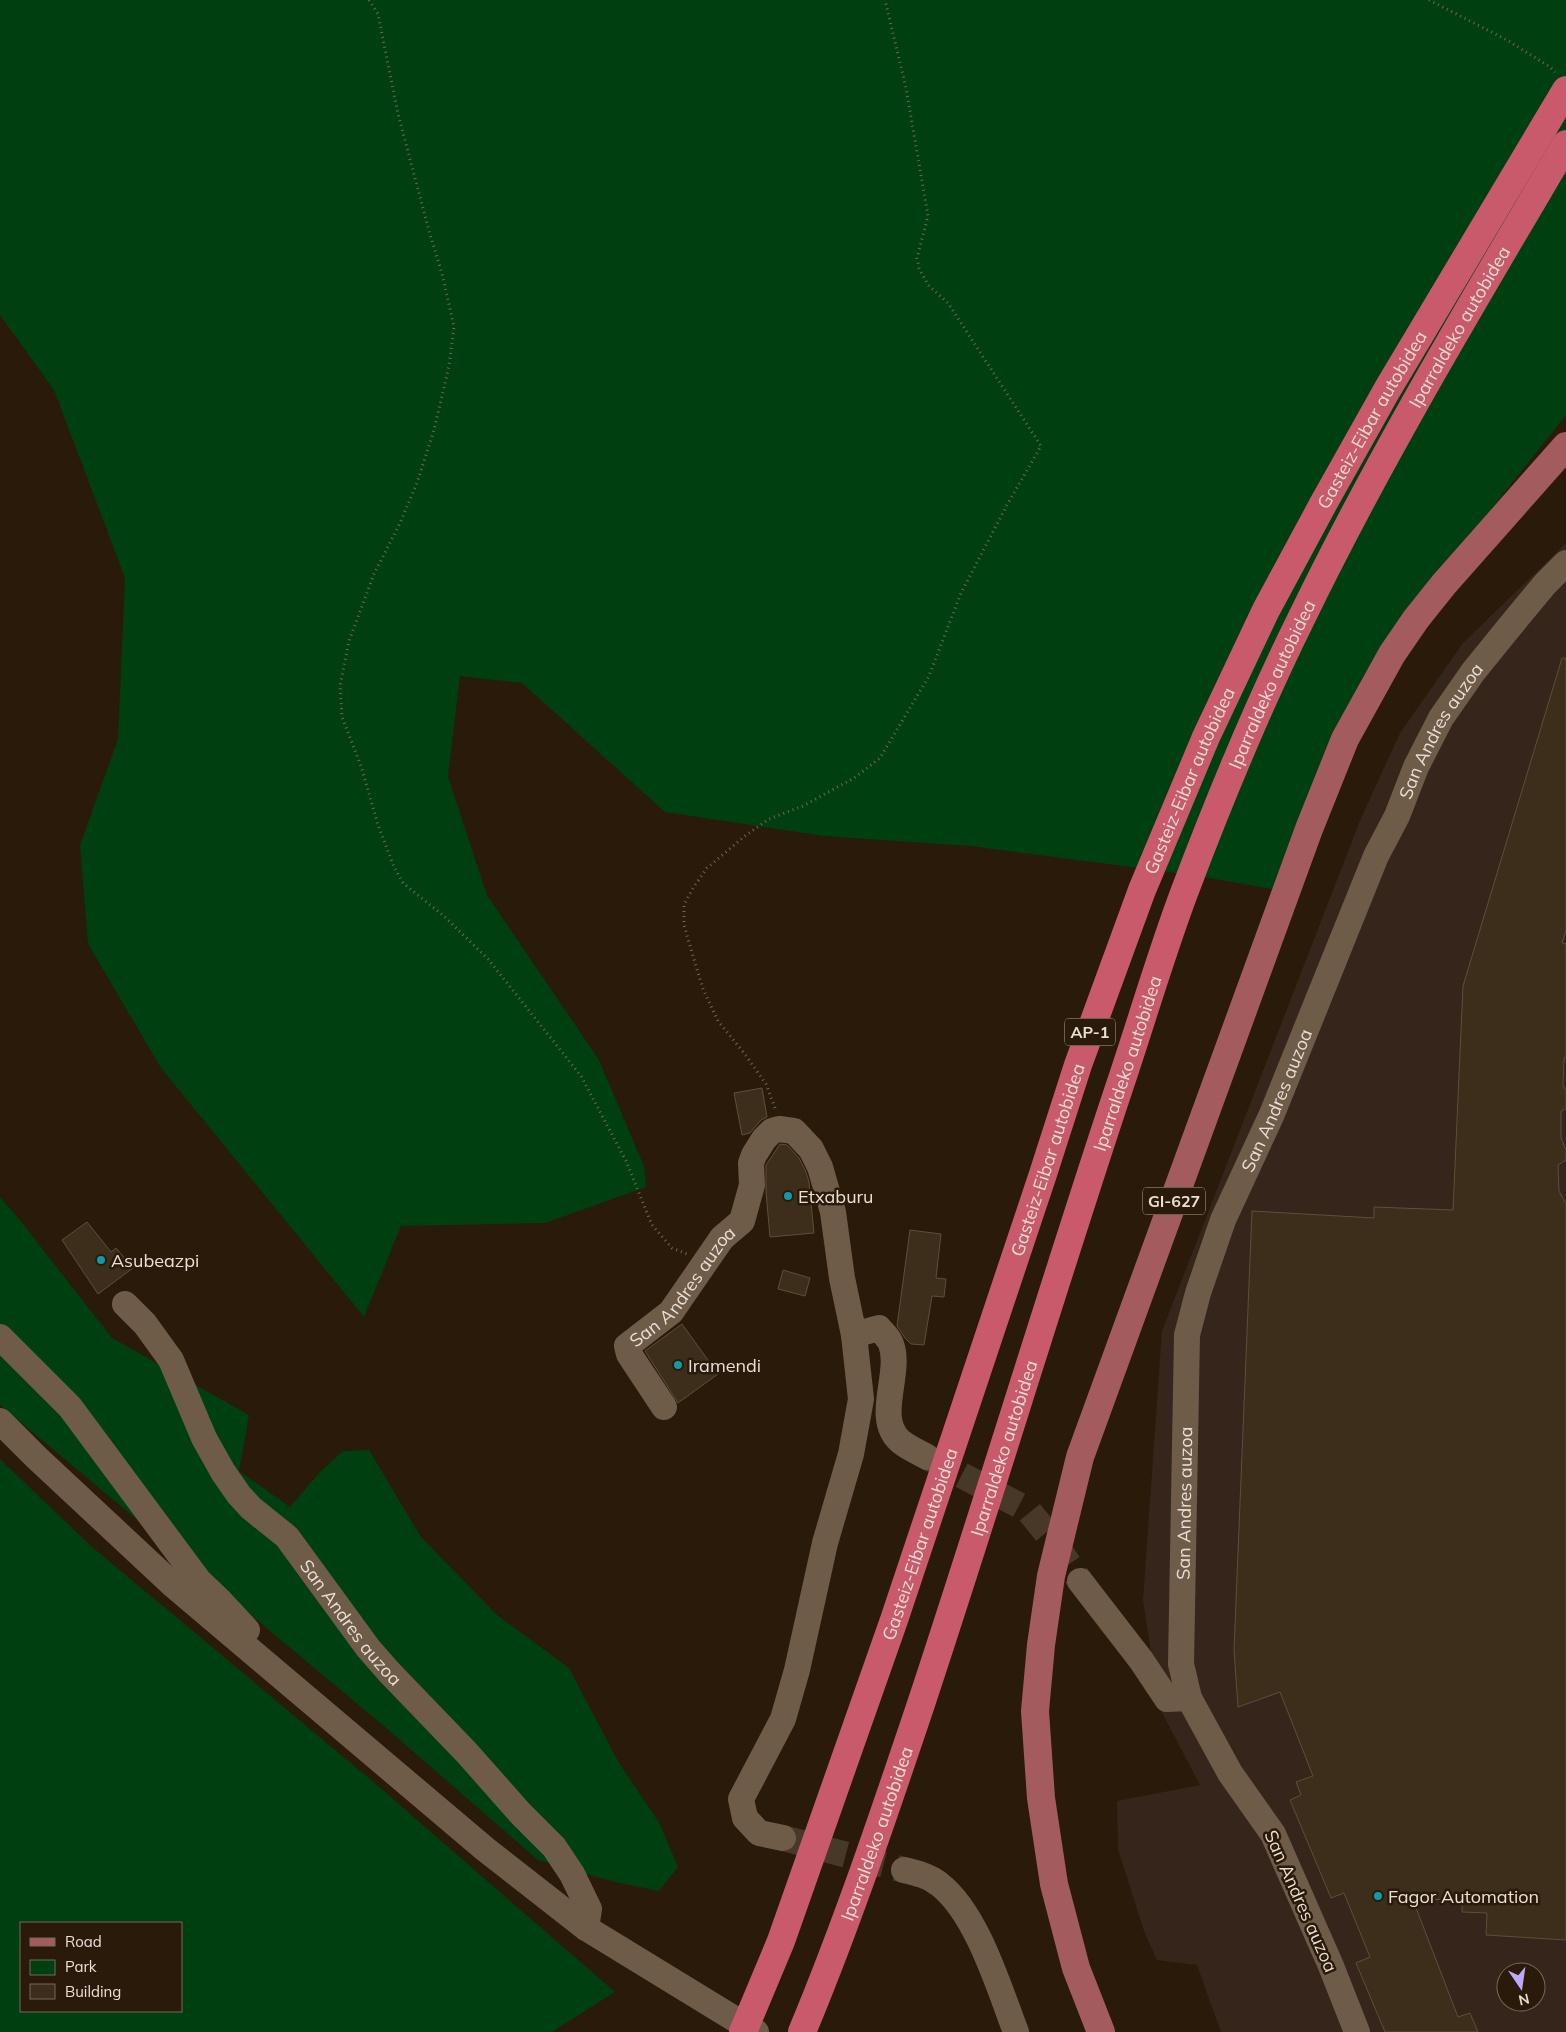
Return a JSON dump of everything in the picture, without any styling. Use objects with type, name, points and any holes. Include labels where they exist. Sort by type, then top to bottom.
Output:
[{"type":"highway","name":"Gasteiz-Eibar autobidea","points":[[743,2032],[781,1941],[890,1629],[1078,1065],[1142,890],[1206,737],[1266,610],[1331,489],[1561,81]]},
{"type":"highway","name":"Iparraldeko autobidea","points":[[802,2032],[829,1967],[882,1819],[958,1592],[1076,1219],[1183,896],[1239,753],[1300,619],[1352,518],[1431,374],[1566,144]]},
{"type":"main road","name":"GI-627","points":[[1101,2032],[1076,1968],[1054,1884],[1041,1798],[1035,1711],[1041,1645],[1051,1576],[1080,1457],[1309,829],[1345,739],[1392,654],[1416,618],[1566,446]]},
{"type":"street","name":"San Andres auzoa","points":[[1357,2032],[1331,1966],[1273,1834],[1230,1773],[1189,1698],[1181,1664],[1180,1621],[1187,1335],[1198,1293],[1223,1220],[1279,1096],[1376,856],[1398,816],[1416,767],[1441,718],[1473,672],[1546,584],[1566,563]]},
{"type":"street","name":"San Andres auzoa","points":[[664,1407],[628,1354],[627,1346],[672,1312],[722,1238],[742,1221],[752,1185],[751,1163],[754,1154],[772,1131],[779,1129]]},
{"type":"street","points":[[779,1129],[794,1131],[803,1139],[811,1150],[822,1173],[833,1212],[842,1278],[854,1335],[861,1398],[851,1454],[825,1543],[797,1670],[783,1719],[741,1799],[745,1818],[759,1833],[783,1838]]},
{"type":"street","name":"San Andres auzoa","points":[[125,1304],[145,1324],[171,1360],[204,1438],[223,1472],[239,1495],[251,1508],[287,1537],[384,1667],[554,1847],[572,1874],[589,1908],[586,1928]]},
{"type":"street","points":[[854,1335],[879,1328],[891,1343],[894,1364],[889,1400],[889,1422],[899,1440],[927,1457]]},
{"type":"street","points":[[0,1337],[70,1407],[199,1581],[261,1645],[268,1666]]},
{"type":"street","points":[[0,1421],[137,1552],[268,1666],[485,1849],[586,1928],[756,2032]]},
{"type":"street","points":[[1080,1581],[1141,1660],[1167,1699],[1189,1698]]},
{"type":"street","points":[[904,1870],[922,1874],[939,1885],[954,1899],[967,1918],[998,1986],[1016,2032]]},
{"type":"path","points":[[369,0],[378,14],[398,114],[428,231],[443,277],[454,327],[449,366],[434,430],[400,523],[374,574],[349,641],[340,686],[342,717],[361,766],[378,825],[394,867],[403,882],[445,917],[488,959],[581,1076],[626,1160],[652,1225],[672,1248],[706,1261]]},
{"type":"path","points":[[779,1129],[774,1105],[766,1084],[744,1053],[718,1022],[703,989],[684,925],[684,905],[706,868],[745,836],[769,819],[803,806],[854,778],[880,758],[929,676],[961,593],[1007,505],[1041,446],[948,303],[928,285],[919,268],[917,258],[928,216],[906,88],[885,0]]},
{"type":"path","points":[[1429,0],[1507,40],[1550,67],[1561,81]]},
{"type":"shaded area","points":[[1566,543],[1566,2032],[1221,2032],[1197,1965],[1157,1960],[1144,1931],[1118,1849],[1117,1801],[1200,1785],[1159,1707],[1143,1600],[1162,1331],[1361,818],[1400,733],[1463,643]]},
{"type":"green space","points":[[0,0],[1566,0],[1566,415],[1432,584],[1365,675],[1321,773],[1300,894],[1192,875],[970,846],[824,836],[665,812],[522,683],[460,676],[448,777],[487,895],[599,1060],[644,1166],[646,1187],[545,1223],[401,1226],[364,1317],[161,1068],[88,944],[80,845],[118,739],[125,578],[54,390],[0,315]]},
{"type":"green space","points":[[0,1197],[112,1338],[249,1415],[239,1471],[290,1507],[319,1473],[343,1451],[369,1450],[421,1537],[497,1615],[569,1668],[619,1763],[660,1824],[678,1867],[659,1891],[615,1882],[538,1860],[385,1727],[0,1405]]},
{"type":"green space","points":[[0,1459],[91,1546],[370,1779],[615,1992],[552,2032],[0,2032]]},
{"type":"building","points":[[1562,658],[1566,658],[1566,931],[1562,943],[1566,944],[1566,1058],[1564,1058],[1563,1086],[1566,1090],[1566,1109],[1561,1111],[1561,1138],[1566,1150],[1566,1160],[1558,1165],[1559,1191],[1566,1204],[1566,1940],[1486,1935],[1487,1913],[1462,1912],[1462,1899],[1413,1900],[1458,2017],[1470,2013],[1478,2032],[1385,2032],[1356,1963],[1370,1957],[1344,1893],[1331,1898],[1290,1800],[1301,1795],[1296,1782],[1313,1776],[1280,1692],[1238,1707],[1234,1650],[1252,1211],[1374,1218],[1374,1207],[1453,1210],[1463,986]]},
{"type":"building","points":[[762,1088],[767,1117],[761,1120],[750,1133],[742,1135],[734,1093]]},
{"type":"building","name":"Etxaburu","points":[[780,1144],[787,1145],[799,1158],[806,1172],[809,1182],[814,1233],[770,1237],[766,1165]]},
{"type":"building","name":"Asubeazpi","points":[[87,1222],[111,1252],[116,1248],[133,1268],[98,1294],[62,1240]]},
{"type":"building","points":[[910,1230],[941,1234],[936,1278],[946,1279],[944,1297],[932,1296],[924,1345],[911,1344],[897,1326]]},
{"type":"building","points":[[783,1270],[810,1278],[805,1296],[778,1289]]},
{"type":"building","name":"Iramendi","points":[[682,1324],[718,1374],[678,1403],[645,1351]]},
{"type":"tunnel","points":[[927,1457],[1028,1510],[1054,1542],[1080,1581]]},
{"type":"tunnel","points":[[783,1838],[904,1870]]},
{"type":"place","name":"Etxaburu","points":[[788,1196]]},
{"type":"place","name":"Asubeazpi","points":[[101,1260]]},
{"type":"place","name":"Iramendi","points":[[678,1365]]},
{"type":"place","name":"Fagor Automation","points":[[1378,1896]]}]
